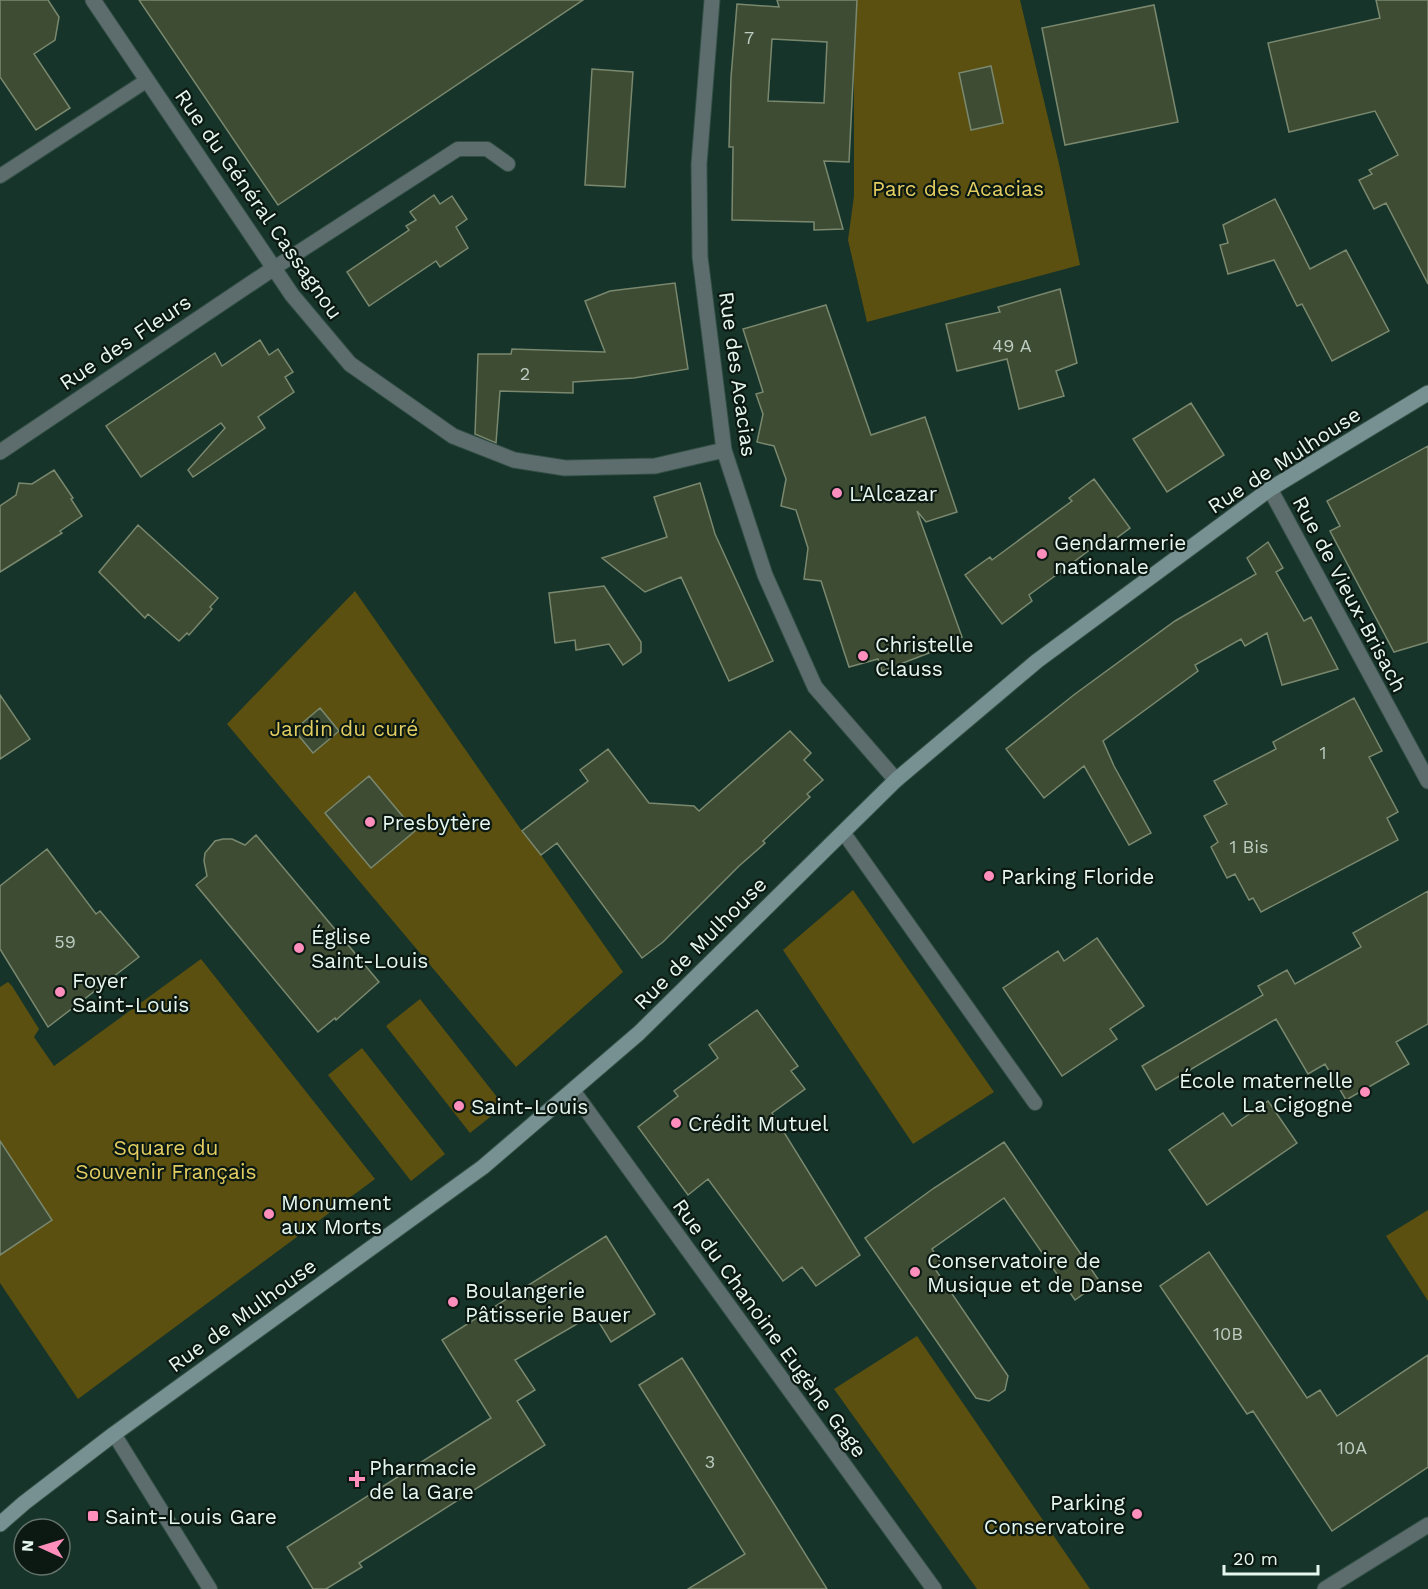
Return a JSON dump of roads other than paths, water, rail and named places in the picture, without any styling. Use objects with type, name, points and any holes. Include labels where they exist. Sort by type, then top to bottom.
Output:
[{"type":"main road","name":"Rue de Mulhouse","points":[[0,1524],[114,1434],[483,1167],[639,1033],[896,780],[1037,661],[1270,489],[1428,393]]},
{"type":"street","name":"Rue du Général Cassagnou","points":[[93,0],[292,295],[350,364],[453,436],[514,460],[566,468],[655,466],[724,450]]},
{"type":"street","name":"Rue des Acacias","points":[[712,0],[699,164],[700,257],[724,450],[765,575],[814,687],[896,780]]},
{"type":"street","name":"Rue des Fleurs","points":[[0,452],[274,268]]},
{"type":"street","name":"Rue de Vieux-Brisach","points":[[1270,489],[1428,781]]},
{"type":"street","name":"Rue du Chanoine Eugène Gage","points":[[573,1091],[934,1589]]},
{"type":"street","points":[[1325,1589],[1428,1525]]},
{"type":"lane","points":[[0,176],[146,81]]},
{"type":"lane","points":[[274,268],[458,150],[487,149],[508,164]]},
{"type":"lane","points":[[843,832],[1035,1103]]},
{"type":"lane","points":[[114,1434],[210,1589]]},
{"type":"place","name":"L'Alcazar","points":[[837,493]]},
{"type":"place","name":"Gendarmerie nationale","points":[[1042,554]]},
{"type":"place","name":"Christelle Clauss","points":[[863,656]]},
{"type":"place","name":"Presbytère","points":[[370,822]]},
{"type":"place","name":"Parking Floride","points":[[989,876]]},
{"type":"place","name":"Église Saint-Louis","points":[[299,948]]},
{"type":"place","name":"Foyer Saint-Louis","points":[[60,992]]},
{"type":"place","name":"École maternelle La Cigogne","points":[[1365,1092]]},
{"type":"place","name":"Saint-Louis","points":[[459,1106]]},
{"type":"place","name":"Crédit Mutuel","points":[[676,1123]]},
{"type":"place","name":"Monument aux Morts","points":[[269,1214]]},
{"type":"place","name":"Conservatoire de Musique et de Danse","points":[[915,1272]]},
{"type":"place","name":"Boulangerie Pâtisserie Bauer","points":[[453,1302]]},
{"type":"place","name":"Pharmacie de la Gare","points":[[357,1479]]},
{"type":"place","name":"Parking Conservatoire","points":[[1137,1514]]},
{"type":"place","name":"Saint-Louis Gare","points":[[93,1516]]},
{"type":"park label","name":"Parc des Acacias","points":[[958,188]]},
{"type":"park label","name":"Jardin du curé","points":[[344,728]]},
{"type":"park label","name":"Square du Souvenir Français","points":[[166,1159]]}]
